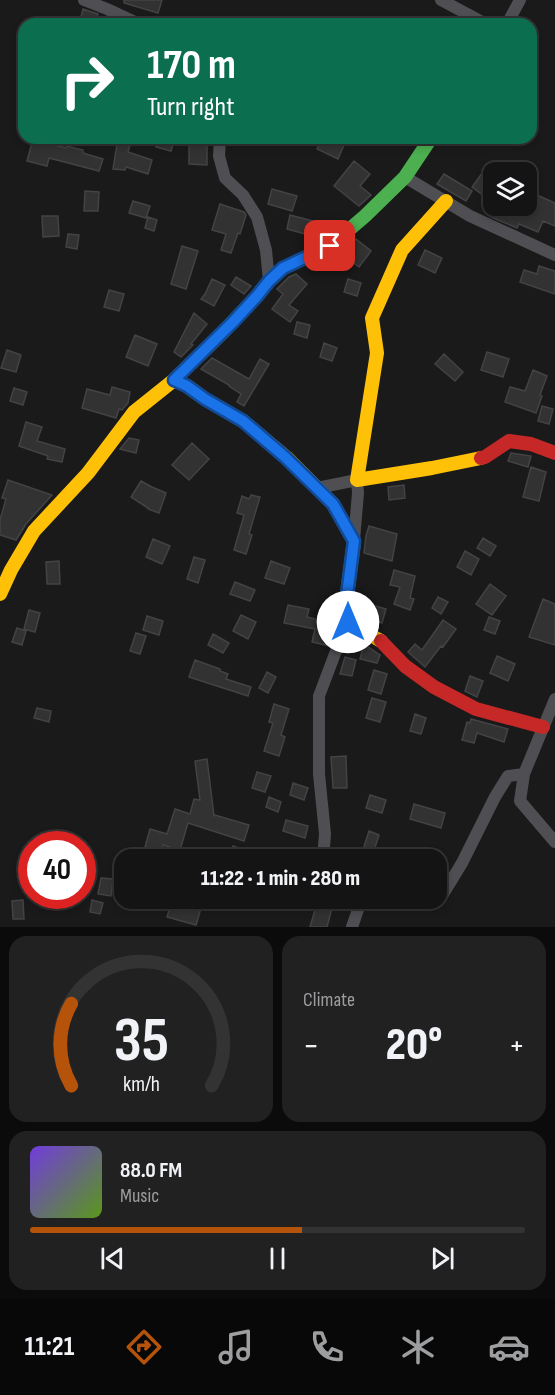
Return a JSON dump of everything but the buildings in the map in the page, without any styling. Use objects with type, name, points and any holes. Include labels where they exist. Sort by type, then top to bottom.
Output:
[{"type":"street","points":[[84,0],[108,4],[130,18]]},
{"type":"street","points":[[441,0],[475,18]]},
{"type":"street","points":[[510,18],[520,0]]},
{"type":"street","points":[[220,144],[219,156],[225,178],[243,195],[256,217],[266,250],[269,281]]},
{"type":"street","points":[[0,594],[34,531],[88,473],[134,412],[174,380],[233,322],[283,268],[330,246],[365,216],[405,177],[427,144]]},
{"type":"street","points":[[405,177],[471,216],[555,255]]},
{"type":"street","points":[[324,849],[325,834],[319,774],[319,696],[348,622],[347,595],[354,541],[357,480],[377,353],[372,318],[402,250],[446,201]]},
{"type":"street","points":[[174,380],[243,421],[285,457],[333,504],[354,541]]},
{"type":"street","points":[[317,488],[485,457],[509,441],[531,444],[555,453]]},
{"type":"street","points":[[348,622],[384,643],[405,666],[434,687],[476,709],[543,727]]},
{"type":"street","points":[[555,699],[524,774],[520,801],[555,842]]},
{"type":"street","points":[[447,886],[462,863],[508,776],[524,774]]},
{"type":"street","points":[[352,927],[358,909]]},
{"type":"traffic: fast","points":[[225,330],[283,268],[330,246],[365,216],[405,177],[427,144]]},
{"type":"traffic: slow","points":[[446,201],[402,250],[372,318],[377,353],[357,480],[481,458]]},
{"type":"traffic: slow","points":[[0,594],[34,531],[88,473],[134,412],[174,380],[225,330]]},
{"type":"traffic: slow","points":[[174,380],[243,421],[286,457],[333,504],[354,541],[347,595],[347,622],[381,641]]},
{"type":"traffic: jam","points":[[481,458],[509,441],[531,444],[555,453]]},
{"type":"traffic: jam","points":[[381,641],[405,666],[434,687],[476,709],[543,727]]},
{"type":"route","points":[[330,246],[283,268],[233,322],[174,380],[243,421],[285,457],[333,504],[354,541],[347,595],[348,622]]}]
